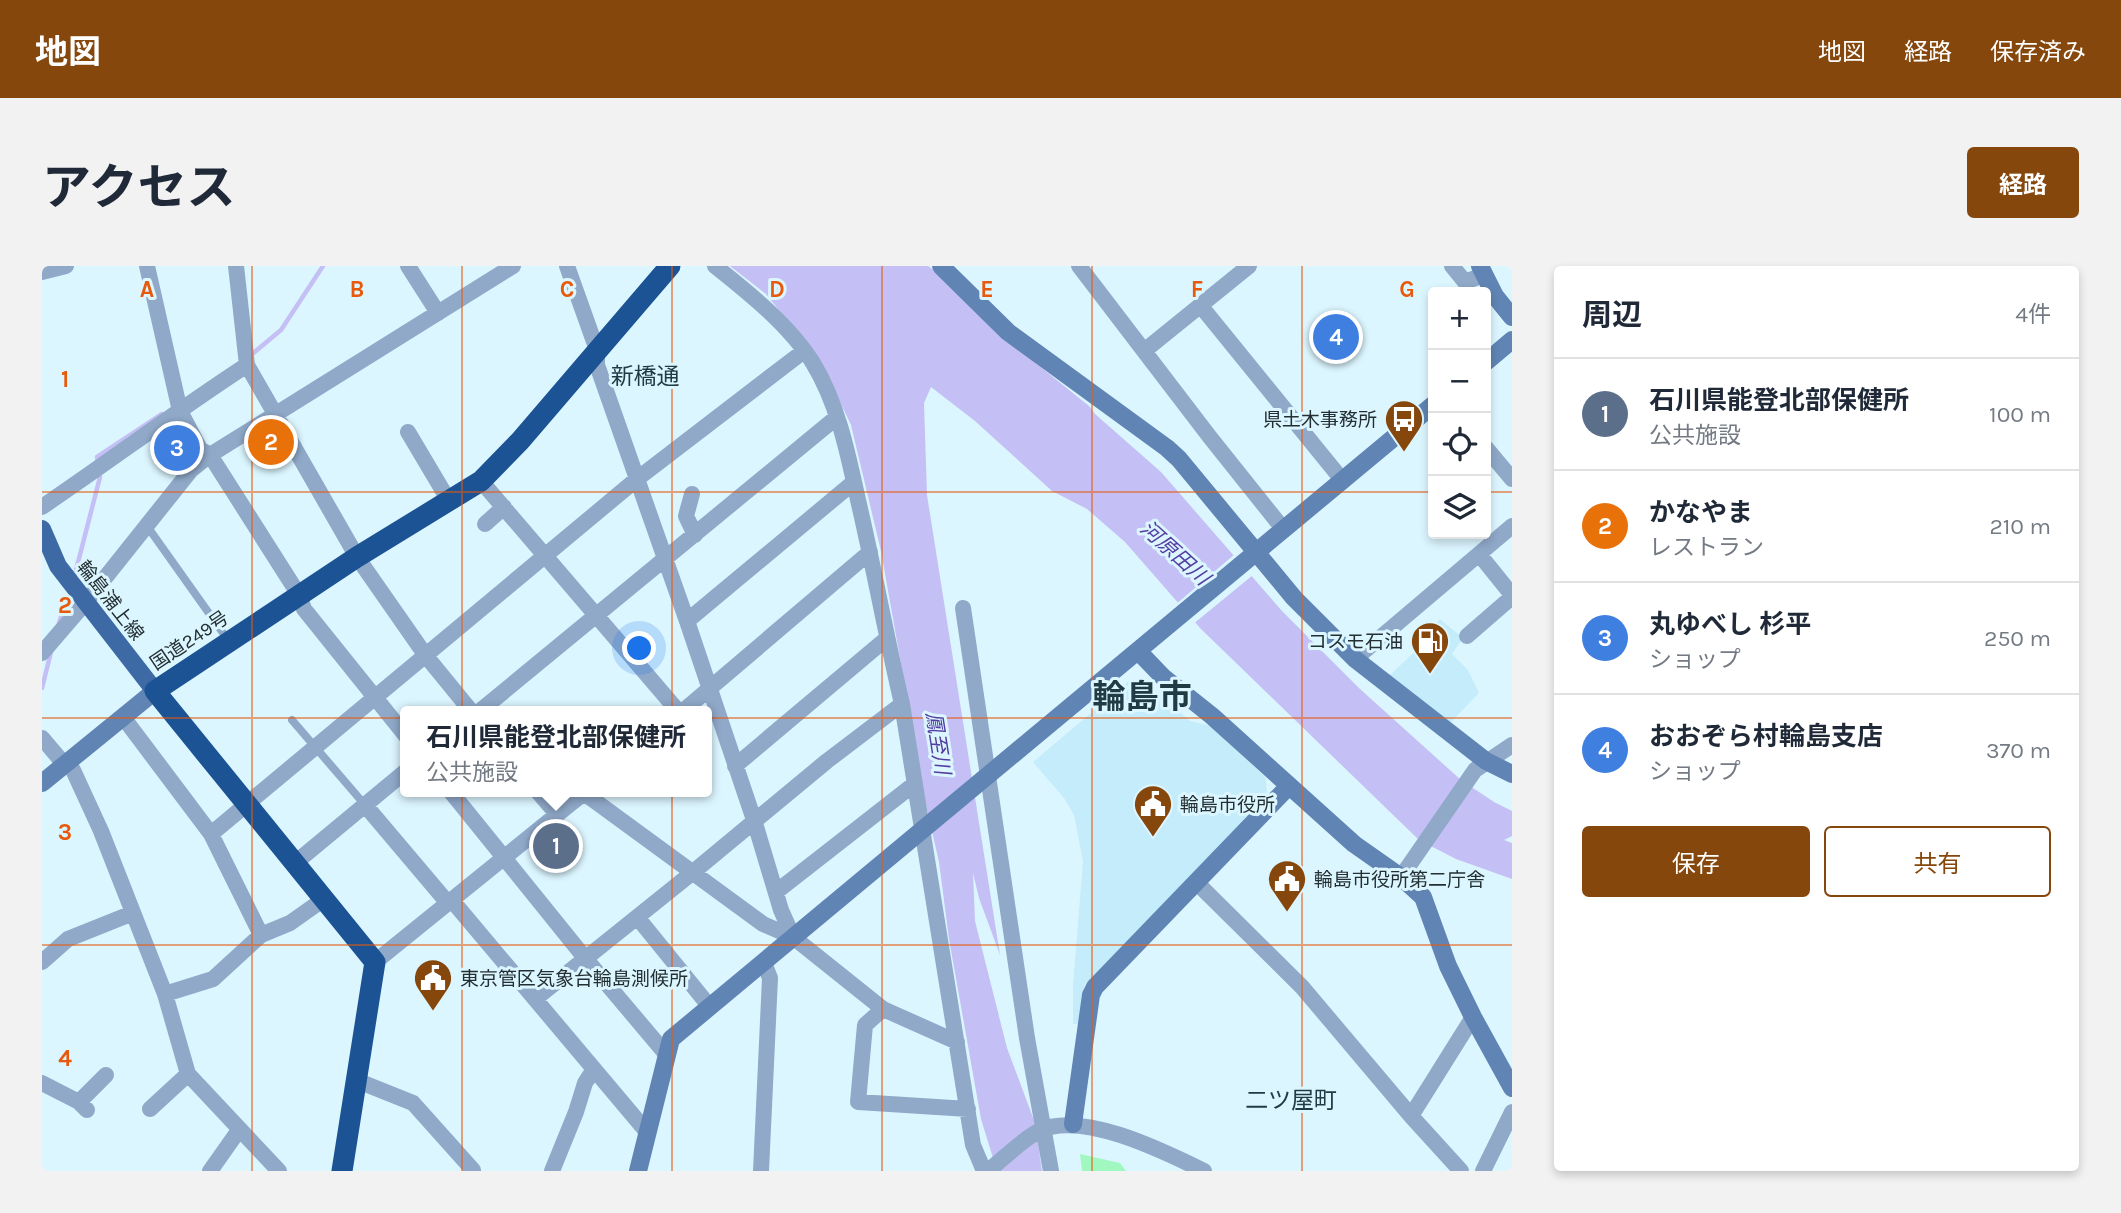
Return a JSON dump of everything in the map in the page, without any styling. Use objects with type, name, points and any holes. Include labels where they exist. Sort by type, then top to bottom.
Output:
[{"type":"highway","name":"国道249号","points":[[375,962],[155,691],[228,640],[481,481],[520,441],[670,266]]},
{"type":"highway","points":[[344,1170],[375,962]]},
{"type":"main road","name":"輪島浦上線","points":[[42,529],[58,566],[155,691]]},
{"type":"street","points":[[42,272],[66,266]]},
{"type":"street","points":[[147,266],[180,405],[200,449],[210,455],[299,595],[304,609],[400,730]]},
{"type":"street","points":[[236,266],[246,360],[274,416],[357,557],[426,656],[467,706]]},
{"type":"street","points":[[408,266],[438,313]]},
{"type":"street","points":[[45,649],[62,632],[191,470],[210,455],[513,266]]},
{"type":"street","points":[[567,266],[597,351],[597,365],[688,621],[781,910],[793,937]]},
{"type":"street","points":[[715,266],[750,293],[804,351],[814,364],[837,417],[870,552],[886,639],[902,704],[973,1145],[986,1171],[1042,1130],[1073,1124],[1144,1142],[1204,1171]]},
{"type":"street","points":[[941,266],[1008,332],[1167,447],[1252,557],[1355,659],[1480,766],[1512,775]]},
{"type":"street","points":[[1079,266],[1284,530]]},
{"type":"street","points":[[1144,351],[1249,266]]},
{"type":"street","points":[[1452,266],[1465,282],[1481,270],[1494,296],[1512,317]]},
{"type":"street","points":[[1200,305],[1343,481]]},
{"type":"street","points":[[1491,358],[1512,341]]},
{"type":"street","points":[[211,834],[637,479],[804,351]]},
{"type":"street","points":[[42,507],[99,469],[180,405],[187,404],[246,360]]},
{"type":"street","points":[[638,1171],[671,1039],[1428,409]]},
{"type":"street","points":[[486,706],[837,417]]},
{"type":"street","points":[[408,432],[449,500]]},
{"type":"street","points":[[1491,454],[1512,479]]},
{"type":"street","points":[[481,481],[677,706]]},
{"type":"street","points":[[688,621],[854,482]]},
{"type":"street","points":[[692,494],[686,516],[695,535]]},
{"type":"street","points":[[485,524],[504,508]]},
{"type":"street","points":[[1355,659],[1512,526]]},
{"type":"street","points":[[688,706],[870,552]]},
{"type":"street","points":[[1467,636],[1512,596],[1479,554]]},
{"type":"street","points":[[963,608],[1027,1038],[1042,1130],[1052,1171]]},
{"type":"street","points":[[735,766],[886,639]]},
{"type":"street","points":[[1145,646],[1151,666],[1212,716],[1354,844],[1406,871],[1423,897],[1448,965],[1473,1017],[1512,1088]]},
{"type":"street","points":[[42,783],[155,691]]},
{"type":"street","points":[[535,999],[754,820],[902,704]]},
{"type":"street","points":[[123,717],[211,834],[261,935]]},
{"type":"street","points":[[42,738],[78,777],[165,994],[188,1074],[279,1171]]},
{"type":"street","points":[[1406,871],[1480,766],[1512,745]]},
{"type":"street","points":[[295,863],[400,775]]},
{"type":"street","points":[[776,892],[914,785]]},
{"type":"street","points":[[1073,1124],[1091,995],[1095,987],[1288,787]]},
{"type":"street","points":[[455,797],[666,1054]]},
{"type":"street","points":[[542,797],[557,814]]},
{"type":"street","points":[[375,962],[578,797]]},
{"type":"street","points":[[591,797],[764,924],[793,937],[883,1009],[957,1042]]},
{"type":"street","points":[[365,805],[447,902],[454,904],[647,1132]]},
{"type":"street","points":[[1196,882],[1302,987],[1461,1171]]},
{"type":"street","points":[[165,994],[213,979],[261,935],[290,923],[324,899]]},
{"type":"street","points":[[42,962],[68,939],[133,913]]},
{"type":"street","points":[[637,917],[710,1007]]},
{"type":"street","points":[[761,1171],[770,978],[764,963]]},
{"type":"street","points":[[883,1009],[866,1025],[858,1102],[968,1109]]},
{"type":"street","points":[[1411,1116],[1473,1017]]},
{"type":"street","points":[[552,1171],[585,1083],[594,1069]]},
{"type":"street","points":[[150,1109],[188,1074]]},
{"type":"street","points":[[42,1083],[83,1106],[106,1075]]},
{"type":"street","points":[[358,1081],[413,1103],[473,1170]]},
{"type":"street","points":[[1483,1171],[1512,1112]]},
{"type":"street","points":[[210,1171],[239,1130]]},
{"type":"lane","points":[[147,526],[228,640]]},
{"type":"lane","points":[[292,720],[365,805]]},
{"type":"shaded area","name":"コスモ石油","points":[[1440,619],[1463,638],[1452,654],[1468,670],[1479,693],[1448,725],[1386,679],[1413,653]]},
{"type":"shaded area","name":"輪島市役所","points":[[1130,680],[1144,681],[1190,721],[1211,726],[1266,778],[1267,798],[1084,986],[1079,1024],[1073,1024],[1073,985],[1083,861],[1074,815],[1064,798],[1033,762]]},
{"type":"green space","points":[[1080,1154],[1120,1163],[1126,1171],[1082,1171]]},
{"type":"water","points":[[730,266],[928,266],[940,275],[991,327],[1089,406],[1161,472],[1282,611],[1360,689],[1461,780],[1512,811],[1512,836],[1504,840],[1512,843],[1512,879],[1456,859],[1419,840],[1201,629],[1125,542],[1087,509],[1052,491],[975,421],[931,387],[924,403],[927,495],[1000,955],[979,898],[973,873],[975,921],[1007,1048],[1035,1123],[1042,1171],[1000,1171],[993,1158],[981,1119],[949,939],[939,862],[926,805],[881,551],[851,425],[822,364],[766,294]]},
{"type":"pier","points":[[1235,554],[1253,575],[1192,625],[1175,605]]},
{"type":"waterway","points":[[251,355],[281,330],[323,266]]},
{"type":"waterway","points":[[98,464],[97,457],[162,414]]},
{"type":"waterway","points":[[75,574],[99,473]]},
{"type":"waterway","points":[[59,623],[67,598]]},
{"type":"waterway","points":[[42,688],[51,652]]},
{"type":"place","name":"おおぞら村輪島支店","points":[[1336,337]]},
{"type":"place","name":"かなやま","points":[[271,442]]},
{"type":"place","name":"丸ゆべし 杉平","points":[[177,448]]},
{"type":"place","name":"県土木事務所","points":[[1404,453]]},
{"type":"place","name":"コスモ石油","points":[[1430,675]]},
{"type":"place","name":"輪島市役所","points":[[1153,838]]},
{"type":"place","name":"石川県能登北部保健所","points":[[556,846]]},
{"type":"place","name":"輪島市役所第二庁舎","points":[[1287,913]]},
{"type":"place","name":"東京管区気象台輪島測候所","points":[[433,1012]]},
{"type":"district","name":"新橋通","points":[[645,376]]},
{"type":"district","name":"輪島市","points":[[1142,696]]},
{"type":"district","name":"二ツ屋町","points":[[1291,1100]]},
{"type":"water label","name":"河原田川","points":[[1175,553]]},
{"type":"water label","name":"鳳至川","points":[[938,743]]}]
